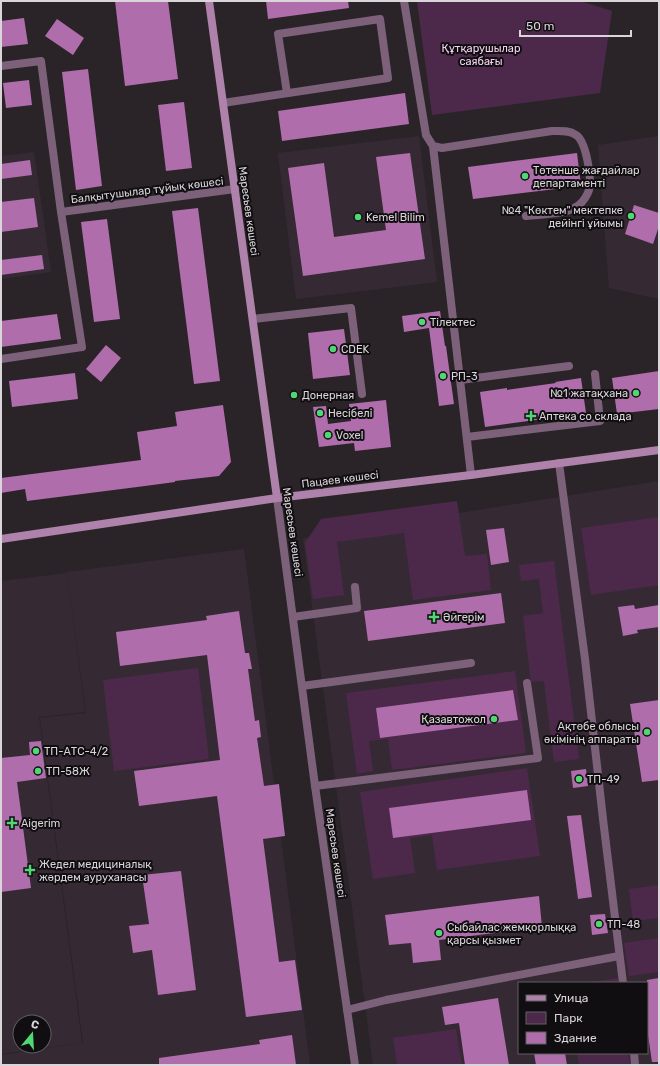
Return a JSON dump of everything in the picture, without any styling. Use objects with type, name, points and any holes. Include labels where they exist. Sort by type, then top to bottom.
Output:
[{"type":"main road","name":"Маресьев көшесі","points":[[209,1],[277,498]]},
{"type":"main road","name":"Пацаев көшесі","points":[[1,539],[277,498],[471,475],[659,450]]},
{"type":"street","points":[[404,1],[426,135],[433,146],[471,475]]},
{"type":"street","points":[[223,103],[388,78],[380,19],[278,34],[287,93]]},
{"type":"street","name":"Балқытушылар тұйық көшесі","points":[[1,66],[41,61],[61,212],[82,347],[1,359]]},
{"type":"street","points":[[433,146],[442,148],[552,131],[567,131],[577,135],[585,148],[590,172],[589,190],[580,204],[566,212],[526,216]]},
{"type":"street","name":"Балқытушылар тұйық көшесі","points":[[61,212],[235,189]]},
{"type":"street","points":[[252,319],[351,308],[362,394]]},
{"type":"street","points":[[460,380],[569,366]]},
{"type":"street","points":[[467,437],[600,421],[595,374]]},
{"type":"street","points":[[559,463],[585,659],[623,982]]},
{"type":"street","name":"Маресьев көшесі","points":[[277,498],[315,786],[355,1065]]},
{"type":"street","points":[[293,617],[357,608],[355,587]]},
{"type":"street","points":[[302,686],[471,663]]},
{"type":"street","points":[[315,786],[538,758],[527,683]]},
{"type":"street","points":[[347,1010],[386,1000],[619,956]]},
{"type":"street","points":[[634,1054],[636,1065]]},
{"type":"shaded area","name":"Kemel Bilim","points":[[419,136],[437,282],[296,299],[278,153]]},
{"type":"shaded area","name":"№4 \"Көктем\" мектепке дейінгі ұйымы","points":[[659,136],[659,299],[609,288],[598,145]]},
{"type":"shaded area","points":[[34,152],[51,272],[1,279],[1,156]]},
{"type":"shaded area","points":[[659,481],[659,1065],[373,1065],[303,538]]},
{"type":"shaded area","points":[[244,549],[310,1065],[1,1065],[1,1055],[12,1053],[52,1054],[52,1048],[83,1043],[40,718],[86,713],[67,572]]},
{"type":"shaded area","name":"Жедел медициналық жәрдем ауруханасы","points":[[67,573],[85,712],[39,717],[82,1043],[52,1047],[52,1014],[12,1014],[12,1053],[1,1054],[1,581]]},
{"type":"green space","name":"Құтқарушылар саябағы","points":[[417,1],[580,1],[612,11],[600,93],[432,115]]},
{"type":"green space","points":[[457,501],[465,556],[487,554],[491,590],[413,600],[404,533],[337,542],[344,595],[313,599],[305,543],[321,519]]},
{"type":"green space","points":[[659,517],[659,585],[591,595],[581,528]]},
{"type":"green space","points":[[554,561],[579,759],[554,762],[544,681],[531,682],[523,616],[543,613],[539,579],[521,581],[519,565]]},
{"type":"green space","points":[[198,668],[209,759],[114,771],[103,680]]},
{"type":"green space","points":[[515,671],[526,753],[392,770],[388,739],[369,741],[373,771],[357,774],[346,693]]},
{"type":"green space","points":[[527,768],[540,856],[437,870],[432,835],[410,838],[415,873],[373,879],[360,792]]},
{"type":"green space","points":[[659,885],[659,918],[633,921],[629,889]]},
{"type":"green space","points":[[659,938],[659,972],[629,976],[624,943]]},
{"type":"green space","points":[[618,978],[618,982],[591,982]]},
{"type":"green space","points":[[456,1029],[462,1065],[397,1065],[393,1038]]},
{"type":"green space","points":[[577,1054],[628,1054],[630,1065],[579,1065]]},
{"type":"building","points":[[115,1],[168,1],[178,79],[125,86]]},
{"type":"building","points":[[266,1],[348,1],[349,8],[268,19]]},
{"type":"building","points":[[24,18],[28,44],[1,47],[1,21]]},
{"type":"building","points":[[57,19],[84,38],[73,55],[45,36]]},
{"type":"building","points":[[88,69],[102,186],[76,190],[62,72]]},
{"type":"building","points":[[29,80],[32,105],[6,108],[3,83]]},
{"type":"building","points":[[405,93],[409,124],[282,141],[278,111]]},
{"type":"building","points":[[184,102],[192,168],[166,171],[158,105]]},
{"type":"building","points":[[410,153],[425,259],[303,276],[288,168],[324,163],[334,237],[386,230],[376,157]]},
{"type":"building","name":"Төтенше жағдайлар департаменті","points":[[577,153],[581,186],[473,199],[468,167]]},
{"type":"building","points":[[30,160],[32,175],[1,179],[1,164]]},
{"type":"building","points":[[34,198],[38,227],[1,232],[1,202]]},
{"type":"building","points":[[634,205],[659,213],[659,226],[653,244],[625,234]]},
{"type":"building","points":[[198,208],[220,381],[194,384],[172,211]]},
{"type":"building","points":[[107,219],[120,319],[94,322],[81,222]]},
{"type":"building","points":[[42,255],[44,269],[1,275],[1,260]]},
{"type":"building","points":[[440,311],[454,404],[439,406],[429,328],[404,332],[402,316]]},
{"type":"building","points":[[57,314],[61,339],[1,347],[1,321]]},
{"type":"building","points":[[344,329],[350,375],[313,379],[308,333]]},
{"type":"building","points":[[106,345],[121,358],[101,382],[86,369]]},
{"type":"building","name":"№1 жатақхана","points":[[659,371],[659,409],[617,414],[612,378]]},
{"type":"building","points":[[75,373],[78,399],[12,407],[9,381]]},
{"type":"building","points":[[581,378],[586,413],[485,427],[480,392],[507,388],[507,390]]},
{"type":"building","points":[[386,400],[391,447],[355,451],[354,443],[319,447],[313,407],[326,406],[328,424],[351,421],[349,404]]},
{"type":"building","points":[[223,405],[231,462],[219,476],[27,501],[25,489],[1,493],[1,478],[141,460],[137,432],[177,426],[175,412]]},
{"type":"building","points":[[504,528],[509,562],[491,565],[486,530]]},
{"type":"building","name":"Әйгерім","points":[[501,593],[505,623],[368,641],[364,611]]},
{"type":"building","points":[[634,605],[635,609],[659,605],[659,627],[637,630],[638,633],[623,636],[618,607]]},
{"type":"building","points":[[239,611],[245,653],[249,653],[252,669],[248,669],[255,721],[259,720],[261,737],[257,738],[264,786],[279,784],[285,836],[263,839],[279,962],[295,960],[302,1010],[246,1017],[217,796],[139,806],[134,771],[220,760],[207,655],[120,666],[116,632],[207,620],[206,616]]},
{"type":"building","points":[[513,690],[518,720],[380,738],[376,708]]},
{"type":"building","name":"Ақтөбе облысы әкімінің аппараты","points":[[659,700],[659,780],[642,782],[630,704]]},
{"type":"building","name":"Aigerim","points":[[41,741],[46,778],[17,782],[31,888],[1,892],[1,758],[30,755],[29,742]]},
{"type":"building","name":"ТП-49","points":[[586,769],[588,786],[573,788],[571,771]]},
{"type":"building","points":[[527,790],[531,820],[393,838],[389,808]]},
{"type":"building","points":[[581,815],[592,897],[578,899],[567,816]]},
{"type":"building","points":[[181,871],[196,990],[158,995],[152,950],[133,953],[129,926],[149,924],[142,875]]},
{"type":"building","name":"Сыбайлас жемқорлыққа қарсы қызмет","points":[[539,896],[542,927],[439,940],[441,960],[413,963],[411,943],[389,945],[385,915]]},
{"type":"building","name":"ТП-48","points":[[605,914],[608,933],[592,935],[590,915]]},
{"type":"building","points":[[659,978],[659,1062],[652,1062],[648,1035],[647,980]]},
{"type":"building","points":[[498,998],[509,1065],[465,1065],[459,1023],[445,1025],[442,1007]]},
{"type":"building","points":[[292,1035],[296,1065],[159,1065],[159,1058],[260,1044],[259,1040]]},
{"type":"building","points":[[534,1054],[565,1054],[567,1065],[536,1065]]},
{"type":"place","name":"Төтенше жағдайлар департаменті","points":[[525,176]]},
{"type":"place","name":"№4 \"Көктем\" мектепке дейінгі ұйымы","points":[[631,216]]},
{"type":"place","name":"Kemel Bilim","points":[[358,217]]},
{"type":"place","name":"Тілектес","points":[[422,322]]},
{"type":"place","name":"CDEK","points":[[333,349]]},
{"type":"place","name":"РП-3","points":[[443,376]]},
{"type":"place","name":"№1 жатақхана","points":[[636,393]]},
{"type":"place","name":"Донерная","points":[[294,395]]},
{"type":"place","name":"Несібелі","points":[[320,413]]},
{"type":"place","name":"Аптека со склада","points":[[531,416]]},
{"type":"place","name":"Voxel","points":[[328,435]]},
{"type":"place","name":"Әйгерім","points":[[434,617]]},
{"type":"place","name":"Қазавтожол","points":[[494,719]]},
{"type":"place","name":"Ақтөбе облысы әкімінің аппараты","points":[[647,732]]},
{"type":"place","name":"ТП-АТС-4/2","points":[[36,751]]},
{"type":"place","name":"ТП-58Ж","points":[[38,771]]},
{"type":"place","name":"ТП-49","points":[[579,779]]},
{"type":"place","name":"Aigerim","points":[[12,823]]},
{"type":"place","name":"Жедел медициналық жәрдем ауруханасы","points":[[30,870]]},
{"type":"place","name":"ТП-48","points":[[599,924]]},
{"type":"place","name":"Сыбайлас жемқорлыққа қарсы қызмет","points":[[439,933]]}]
